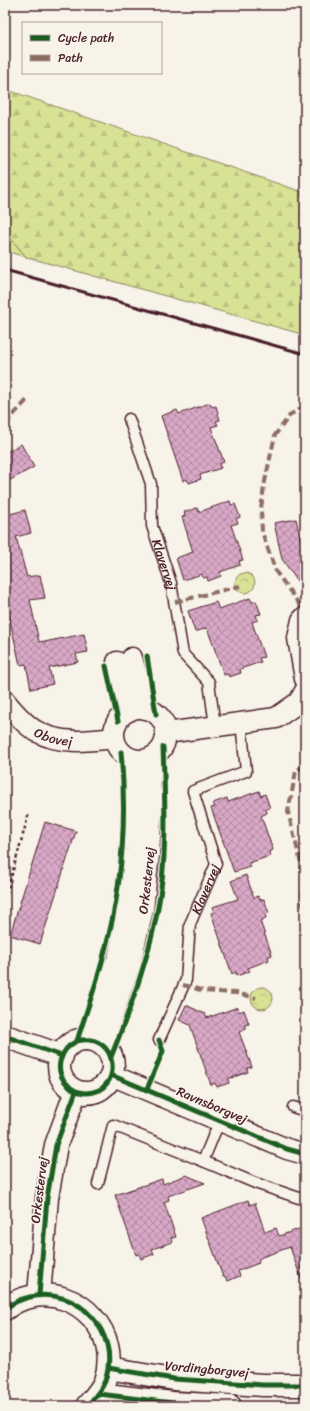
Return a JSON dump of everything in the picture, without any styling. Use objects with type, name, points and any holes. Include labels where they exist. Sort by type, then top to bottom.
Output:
[{"type":"main road","points":[[5,1036],[62,1056]]},
{"type":"main road","points":[[77,1041],[95,1042],[109,1052],[113,1068],[111,1074],[104,1086],[95,1091],[85,1093],[76,1091],[66,1084],[61,1075],[60,1065],[62,1056],[65,1050],[72,1043],[77,1041]]},
{"type":"main road","name":"Orkestervej","points":[[39,1295],[47,1198],[56,1144],[76,1091]]},
{"type":"main road","points":[[5,1309],[22,1299],[39,1295],[62,1297],[83,1307],[98,1324],[108,1345],[108,1368],[105,1382],[93,1400]]},
{"type":"main road","name":"Vordingborgvej","points":[[108,1368],[174,1379],[263,1385],[305,1385]]},
{"type":"main road","points":[[93,1400],[230,1406]]},
{"type":"street","points":[[305,617],[302,620],[298,638],[305,679]]},
{"type":"street","points":[[124,660],[137,710]]},
{"type":"street","points":[[166,733],[276,718],[303,700]]},
{"type":"street","name":"Obovej","points":[[5,701],[18,716],[36,731],[60,740],[80,741],[114,738]]},
{"type":"street","points":[[137,710],[156,714],[165,726],[166,733],[163,747],[158,754],[141,759],[121,752],[116,745],[114,738],[114,729],[122,715],[137,710]]},
{"type":"street","name":"Orkestervej","points":[[95,1042],[130,964],[143,909],[149,855],[152,799],[150,786],[141,759]]},
{"type":"street","name":"Ravnsborgvej","points":[[111,1074],[288,1149],[305,1154]]},
{"type":"lane","name":"Klavervej","points":[[129,419],[151,484],[152,526],[171,583],[183,654],[209,682],[215,726]]},
{"type":"lane","name":"Klavervej","points":[[159,1040],[186,980],[190,924],[216,864],[193,790],[246,771],[240,722]]},
{"type":"lane","points":[[293,1107],[305,1111]]},
{"type":"lane","points":[[203,1161],[220,1120]]},
{"type":"lane","points":[[98,1184],[113,1124],[254,1183],[305,1200]]},
{"type":"path","points":[[5,899],[29,813]]},
{"type":"green space","points":[[5,89],[305,193],[305,335],[26,257],[5,231]]},
{"type":"green space","points":[[5,231],[26,257],[5,251]]},
{"type":"green space","points":[[241,573],[249,573],[255,579],[255,587],[249,593],[241,593],[235,587],[235,579]]},
{"type":"green space","points":[[262,987],[270,990],[273,998],[270,1006],[262,1009],[254,1006],[251,998],[254,990]]},
{"type":"building","points":[[210,403],[212,407],[216,406],[220,420],[216,421],[218,425],[211,427],[224,462],[219,464],[221,468],[200,475],[201,479],[189,483],[187,479],[183,481],[161,416],[177,410],[179,414]]},
{"type":"building","points":[[21,444],[34,467],[5,483],[5,453]]},
{"type":"building","points":[[230,501],[231,505],[235,504],[240,517],[236,519],[238,523],[231,525],[243,560],[239,561],[240,565],[220,572],[221,576],[208,581],[207,577],[203,578],[202,574],[183,580],[176,558],[193,552],[182,517],[185,516],[184,512],[197,508],[199,512]]},
{"type":"building","points":[[25,510],[31,533],[16,537],[27,577],[40,575],[45,598],[30,600],[39,642],[84,634],[88,652],[76,654],[78,662],[49,668],[53,684],[31,689],[26,664],[20,665],[5,598],[5,512],[10,512],[10,514]]},
{"type":"building","points":[[296,519],[305,553],[305,592],[282,559],[274,523]]},
{"type":"building","points":[[250,598],[252,602],[256,601],[261,614],[256,615],[258,620],[252,622],[264,657],[259,658],[261,662],[240,669],[241,673],[229,677],[228,674],[224,675],[207,628],[195,632],[188,611],[216,602],[219,609]]},
{"type":"building","points":[[259,791],[261,796],[265,794],[270,808],[266,809],[267,813],[261,816],[273,850],[269,852],[270,856],[249,863],[251,867],[234,872],[211,808],[215,807],[213,803],[227,798],[228,802]]},
{"type":"building","points":[[45,822],[76,831],[40,944],[10,935]]},
{"type":"building","points":[[246,875],[254,898],[258,896],[260,900],[264,899],[269,913],[265,914],[266,918],[260,921],[272,955],[268,957],[269,960],[248,968],[250,971],[237,976],[236,972],[232,974],[211,913],[214,912],[212,907],[238,899],[231,881]]},
{"type":"building","points":[[186,1005],[205,1014],[207,1018],[238,1007],[239,1012],[244,1010],[249,1024],[244,1025],[246,1029],[239,1032],[252,1067],[247,1068],[248,1072],[228,1079],[229,1083],[217,1087],[215,1083],[211,1085],[190,1025],[179,1020]]},
{"type":"building","points":[[186,1175],[205,1183],[168,1196],[169,1200],[164,1202],[176,1237],[171,1238],[173,1242],[152,1249],[154,1254],[141,1259],[139,1254],[136,1255],[115,1195],[162,1179],[163,1184]]},
{"type":"building","points":[[248,1200],[250,1205],[255,1203],[265,1232],[276,1228],[279,1236],[302,1228],[305,1237],[305,1283],[303,1284],[290,1247],[262,1257],[258,1260],[259,1263],[238,1271],[240,1276],[227,1281],[225,1276],[223,1277],[201,1218]]},
{"type":"railway","points":[[5,270],[305,354]]},
{"type":"marked path","points":[[5,424],[27,400]]},
{"type":"marked path","points":[[305,407],[291,414],[275,435],[264,486],[261,509],[262,532],[276,572],[305,612]]},
{"type":"marked path","points":[[175,602],[240,586]]},
{"type":"marked path","points":[[305,765],[296,771],[288,812],[304,875],[302,902],[305,912]]},
{"type":"marked path","points":[[183,985],[204,991],[236,993],[256,998]]},
{"type":"cycle path","points":[[147,656],[156,714]]},
{"type":"cycle path","points":[[106,666],[118,721]]},
{"type":"cycle path","points":[[111,1057],[143,968],[157,913],[163,872],[165,830],[163,747]]},
{"type":"cycle path","points":[[77,1041],[91,1040],[102,1044],[109,1053],[112,1063],[111,1074],[107,1083],[99,1090],[86,1093],[78,1092],[69,1086],[60,1072],[60,1060],[66,1049],[77,1041],[95,987],[115,904],[122,854],[123,777],[121,752]]},
{"type":"cycle path","points":[[5,1036],[62,1056]]},
{"type":"cycle path","points":[[147,1089],[163,1051],[159,1040]]},
{"type":"cycle path","points":[[111,1075],[287,1149],[305,1154]]},
{"type":"cycle path","points":[[39,1295],[47,1198],[56,1145],[76,1091]]},
{"type":"cycle path","points":[[5,1309],[23,1299],[48,1295],[64,1299],[79,1306],[92,1317],[101,1330],[107,1346],[109,1363],[103,1385],[87,1406]]},
{"type":"cycle path","points":[[108,1368],[174,1379],[263,1385],[305,1385]]},
{"type":"cycle path","points":[[99,1394],[172,1403],[230,1406]]}]
